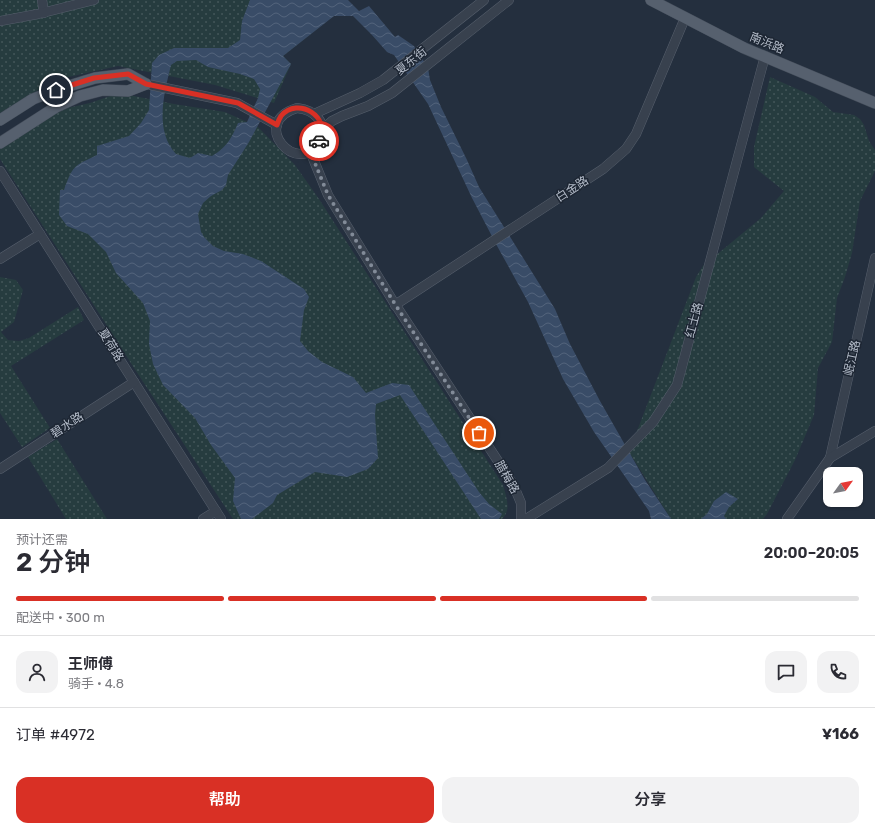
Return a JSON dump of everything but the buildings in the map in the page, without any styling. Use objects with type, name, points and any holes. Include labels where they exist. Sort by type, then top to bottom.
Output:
[{"type":"main road","name":"南浜路","points":[[651,0],[744,48],[875,103]]},
{"type":"main road","points":[[0,120],[33,99],[94,78],[128,74],[146,84]]},
{"type":"main road","points":[[0,143],[56,107],[80,96],[103,90],[128,91],[146,84]]},
{"type":"street","points":[[42,0],[44,13]]},
{"type":"street","points":[[0,21],[44,13],[94,0]]},
{"type":"street","name":"夏东街","points":[[314,114],[383,80],[484,0]]},
{"type":"street","name":"夏东街","points":[[323,129],[342,116],[356,112],[392,93],[509,0]]},
{"type":"street","name":"白金路","points":[[395,305],[603,169],[626,149],[636,134],[685,18]]},
{"type":"street","name":"红士路","points":[[526,519],[608,468],[653,422],[677,385],[765,56]]},
{"type":"street","points":[[146,84],[238,103],[277,125]]},
{"type":"street","points":[[297,108],[306,109],[314,114],[320,121],[323,129],[317,146],[302,154],[293,153],[285,149],[279,142],[276,134],[277,125],[281,116],[288,110],[297,108]]},
{"type":"street","name":"腊梅路","points":[[310,151],[328,195],[395,305],[513,484],[521,503],[521,519]]},
{"type":"street","name":"夏荷路","points":[[0,171],[222,519]]},
{"type":"street","points":[[0,260],[40,234]]},
{"type":"street","name":"岷江路","points":[[830,458],[875,258]]},
{"type":"street","name":"碧水路","points":[[0,469],[134,382]]},
{"type":"street","points":[[787,519],[830,458],[875,431]]},
{"type":"street","points":[[203,519],[216,511]]},
{"type":"green space","points":[[0,0],[332,0],[341,10],[283,56],[291,64],[274,103],[215,85],[118,66],[55,80],[0,113]]},
{"type":"green space","points":[[770,77],[815,97],[833,112],[854,115],[860,119],[864,125],[869,141],[875,150],[875,171],[860,201],[852,253],[837,298],[832,342],[818,368],[814,415],[795,460],[767,514],[763,519],[671,519],[629,452],[696,277],[703,266],[761,218],[784,191],[754,167],[754,147]]},
{"type":"green space","points":[[119,93],[225,112],[258,127],[295,165],[319,199],[503,485],[508,507],[502,519],[233,519],[0,159],[0,148],[63,109],[90,103]]},
{"type":"green space","points":[[0,277],[16,280],[23,290],[14,322],[1,332],[8,340],[19,341],[29,338],[78,307],[84,320],[11,366],[50,428],[22,447],[0,413]]},
{"type":"green space","points":[[57,439],[107,519],[66,519],[28,457]]},
{"type":"water","points":[[250,0],[348,0],[359,11],[369,6],[395,37],[398,35],[414,46],[428,68],[430,80],[441,107],[479,187],[555,309],[570,344],[600,401],[645,480],[671,519],[651,519],[649,511],[594,432],[563,379],[528,302],[472,198],[428,104],[394,55],[387,52],[353,16],[334,16],[283,56],[291,64],[249,142],[228,175],[226,185],[222,190],[211,196],[203,203],[198,214],[201,232],[213,246],[224,251],[243,254],[261,261],[304,289],[309,297],[304,310],[300,341],[308,351],[322,362],[353,377],[366,393],[392,383],[409,385],[479,492],[489,504],[502,514],[499,519],[481,519],[400,395],[376,404],[375,415],[378,458],[368,469],[347,477],[315,472],[277,495],[273,503],[252,519],[241,519],[233,501],[235,478],[211,445],[195,418],[163,385],[153,364],[149,344],[150,321],[143,303],[116,273],[106,252],[88,234],[67,226],[59,215],[60,190],[64,190],[75,167],[97,155],[97,146],[129,136],[141,123],[149,110],[152,63],[159,55],[174,48],[228,48],[240,40],[242,21]],"holes":[[[196,60],[208,67],[240,74],[254,79],[260,89],[258,98],[247,122],[238,123],[231,138],[225,146],[212,156],[198,153],[190,158],[176,154],[169,144],[165,134],[163,111],[166,88],[171,65],[177,61]]]},
{"type":"water","points":[[726,492],[738,499],[729,507],[724,516],[726,519],[701,519],[707,514],[714,501]]},
{"type":"way so far","points":[[319,141],[317,146],[310,151],[328,195],[393,301],[479,433]]},
{"type":"route","points":[[56,90],[94,78],[128,74],[146,84],[238,103],[277,125],[281,116],[288,110],[297,108],[306,109],[314,114],[320,121],[323,129],[319,141]]}]
